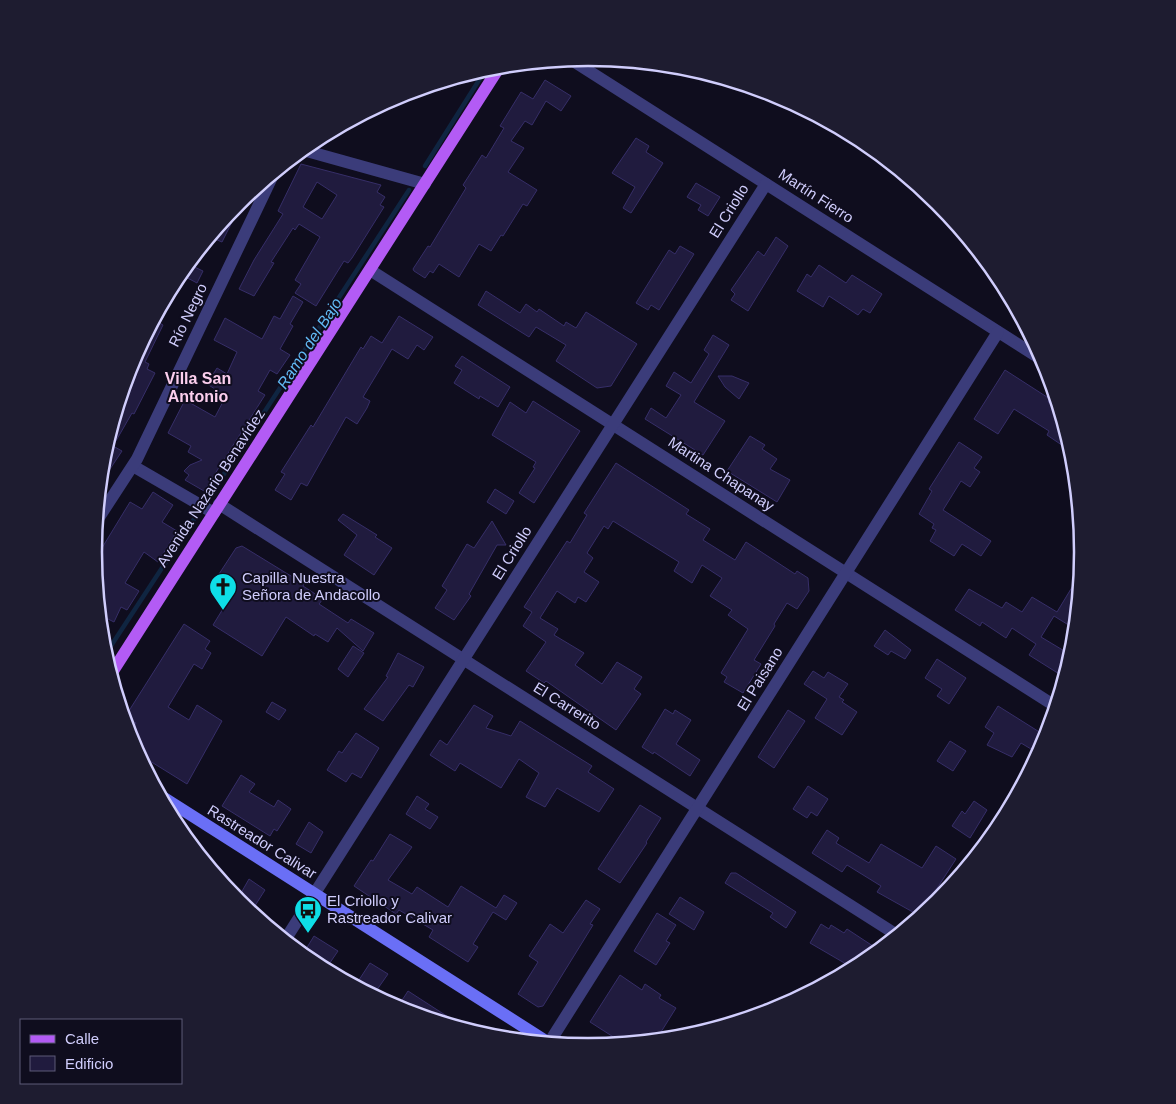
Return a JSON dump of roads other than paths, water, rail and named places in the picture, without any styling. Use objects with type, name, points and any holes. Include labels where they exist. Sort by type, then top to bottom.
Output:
[{"type":"main road","name":"Avenida Nazario Benavídez","points":[[116,666],[494,76]]},
{"type":"main road","name":"Rastreador Calivar","points":[[172,803],[537,1035]]},
{"type":"street","name":"Martín Fierro","points":[[581,66],[1031,353]]},
{"type":"street","points":[[312,153],[425,184]]},
{"type":"street","name":"El Criollo","points":[[289,934],[766,184]]},
{"type":"street","name":"Río Negro","points":[[104,510],[133,466],[267,188]]},
{"type":"street","name":"Martina Chapanay","points":[[370,270],[1050,702]]},
{"type":"street","name":"El Paisano","points":[[553,1037],[998,332]]},
{"type":"street","name":"El Carrerito","points":[[133,466],[217,509],[463,659],[891,931]]},
{"type":"waterway","name":"Ramo del Bajo","points":[[425,166],[480,79]]},
{"type":"waterway","name":"Ramo del Bajo","points":[[209,497],[409,190]]},
{"type":"waterway","name":"Ramo del Bajo","points":[[112,645],[196,516]]},
{"type":"place","name":"Capilla Nuestra Señora de Andacollo","points":[[223,611]]},
{"type":"place","name":"El Criollo y Rastreador Calivar","points":[[308,934]]},
{"type":"district","name":"Villa San Antonio","points":[[198,387]]}]
